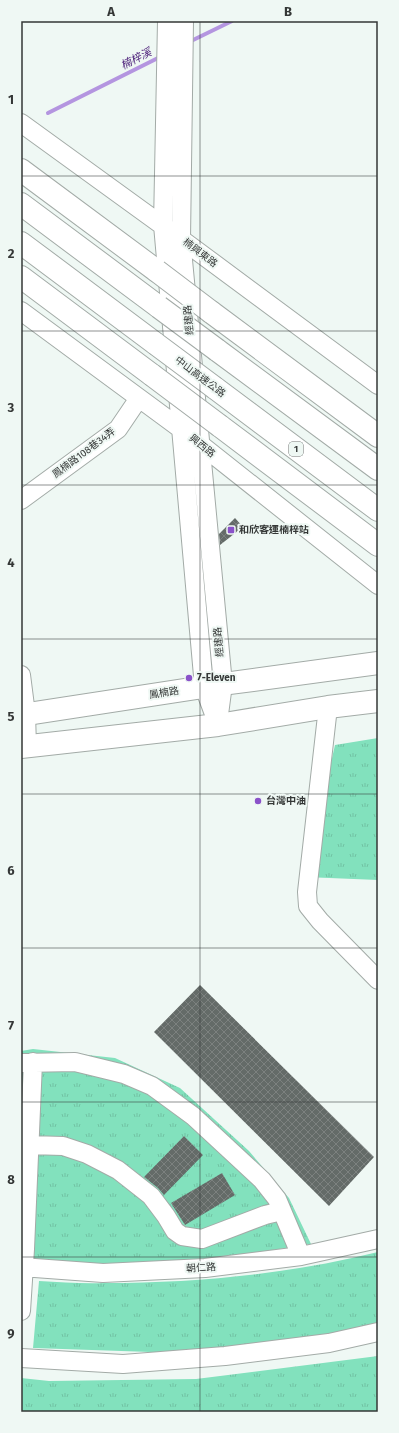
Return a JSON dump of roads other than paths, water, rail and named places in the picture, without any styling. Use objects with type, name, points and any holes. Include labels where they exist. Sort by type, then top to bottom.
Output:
[{"type":"main road","points":[[21,170],[378,436]]},
{"type":"main road","points":[[21,204],[378,469]]},
{"type":"main road","name":"中山高速公路","points":[[21,243],[378,510]]},
{"type":"main road","points":[[21,277],[378,545]]},
{"type":"main road","name":"鳳楠路","points":[[23,714],[378,663]]},
{"type":"main road","points":[[24,747],[218,725],[328,707],[378,701]]},
{"type":"street","name":"經建路","points":[[167,21],[163,225],[181,429],[218,725]]},
{"type":"street","name":"經建路","points":[[184,21],[181,238],[201,445],[214,686]]},
{"type":"street","name":"楠興東路","points":[[21,123],[181,238],[378,385]]},
{"type":"street","name":"興西路","points":[[21,311],[181,429],[378,585]]},
{"type":"street","name":"鳳楠路108巷34弄","points":[[21,500],[118,429],[139,398]]},
{"type":"street","points":[[21,675],[24,747]]},
{"type":"street","points":[[328,707],[307,892],[308,906],[320,921],[378,980]]},
{"type":"street","points":[[21,1311],[29,1145],[27,1063],[75,1062],[124,1074],[152,1086],[193,1116],[262,1180],[277,1199],[302,1256]]},
{"type":"street","points":[[29,1145],[63,1146],[86,1154],[118,1170],[151,1196],[175,1231],[182,1236],[202,1239],[265,1215],[282,1211]]},
{"type":"street","name":"朝仁路","points":[[23,1265],[111,1272],[205,1268],[302,1256],[378,1239]]},
{"type":"street","points":[[21,1358],[123,1364],[225,1356],[329,1343],[378,1332]]},
{"type":"waterway","name":"楠梓溪","points":[[189,42],[232,21]]},
{"type":"waterway","name":"楠梓溪","points":[[48,113],[162,56]]},
{"type":"place","name":"和欣客運楠梓站","points":[[231,530]]},
{"type":"place","name":"7-Eleven","points":[[189,678]]},
{"type":"place","name":"台灣中油","points":[[258,801]]}]
